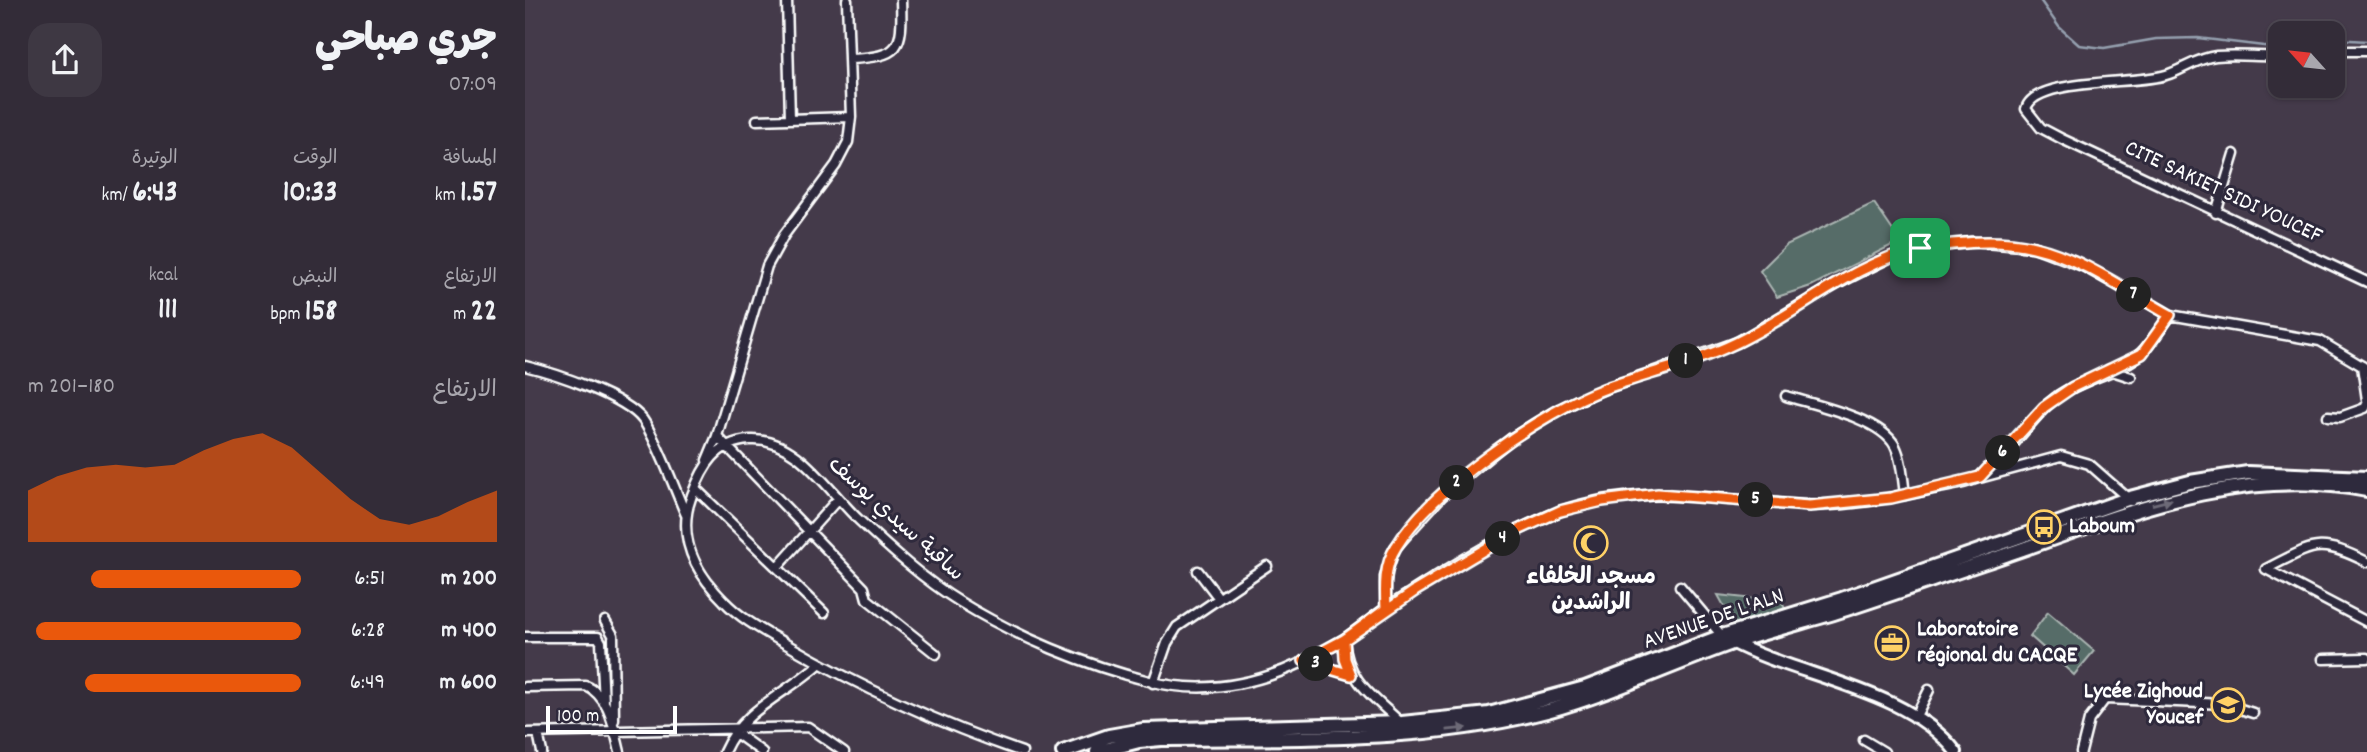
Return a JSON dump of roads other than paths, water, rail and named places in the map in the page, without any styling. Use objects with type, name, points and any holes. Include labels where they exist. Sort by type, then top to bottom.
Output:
[{"type":"main road","points":[[1063,752],[1109,736],[1143,730],[1486,726],[1587,699],[1727,639],[1838,612],[2190,482],[2248,473],[2367,478]]},
{"type":"main road","points":[[2132,504],[2237,486],[2277,483],[2367,490]]},
{"type":"main road","points":[[1727,639],[1847,685],[1915,718],[1957,752]]},
{"type":"main road","points":[[1097,752],[1131,742],[1161,739],[1402,728]]},
{"type":"street","points":[[787,0],[790,119]]},
{"type":"street","points":[[847,0],[851,117],[843,155],[784,235],[767,266],[717,436],[686,515],[685,535],[692,559],[727,605],[751,624],[820,663],[1010,750],[1022,752]]},
{"type":"street","points":[[850,59],[883,57],[893,52],[900,42],[901,0]]},
{"type":"street","points":[[2345,51],[2367,51]]},
{"type":"street","name":"CITE SAKIET SIDI YOUCEF","points":[[2268,56],[2209,57],[2167,75],[2147,80],[2072,86],[2034,96],[2026,109],[2041,128],[2216,213],[2367,282]]},
{"type":"street","points":[[757,120],[851,117]]},
{"type":"street","points":[[2216,213],[2234,154]]},
{"type":"street","points":[[1386,609],[1385,577],[1395,548],[1414,523],[1512,438],[1557,410],[1604,389],[1738,342],[1827,289],[1901,252],[1971,242],[2034,247],[2085,267],[2170,315],[2320,341],[2365,368],[2365,408],[2340,417],[2328,416]]},
{"type":"street","points":[[1980,477],[2044,407],[2073,387],[2142,354],[2170,315]]},
{"type":"street","points":[[525,366],[580,384],[643,421],[686,515]]},
{"type":"street","points":[[2109,370],[2131,377]]},
{"type":"street","points":[[1786,396],[1845,413],[1882,432],[1895,445],[1905,495]]},
{"type":"street","points":[[717,436],[863,588],[867,599],[936,654]]},
{"type":"street","name":"ساقية سيدي يوسف","points":[[725,446],[748,440],[777,441],[791,450],[838,499],[907,562],[958,601],[1027,636],[1153,682],[1206,690],[1244,685],[1304,661],[1344,640],[1386,609],[1514,532],[1560,511],[1602,501],[1658,494],[1809,506],[1905,495],[2061,456],[2089,464],[2132,504]]},
{"type":"street","points":[[695,488],[706,462],[725,446]]},
{"type":"street","points":[[695,488],[824,613]]},
{"type":"street","points":[[777,567],[838,499]]},
{"type":"street","points":[[2367,562],[2334,545],[2317,545],[2266,569],[2367,622]]},
{"type":"street","points":[[1153,682],[1177,627],[1267,566]]},
{"type":"street","points":[[1198,570],[1218,597]]},
{"type":"street","points":[[1680,586],[1727,639]]},
{"type":"street","points":[[604,621],[613,635],[614,731]]},
{"type":"street","points":[[525,637],[598,637],[601,642],[604,703],[620,752]]},
{"type":"street","points":[[1344,640],[1345,659],[1351,675],[1402,728]]},
{"type":"street","points":[[2323,659],[2367,658]]},
{"type":"street","points":[[1304,661],[1351,675]]},
{"type":"street","points":[[724,752],[733,731],[747,716],[820,663]]},
{"type":"street","points":[[525,687],[586,686],[594,690],[604,703]]},
{"type":"street","points":[[1915,718],[1929,690]]},
{"type":"street","points":[[2081,752],[2089,720],[2105,699],[2225,704],[2253,713]]},
{"type":"street","points":[[525,733],[733,731],[808,727],[844,752]]},
{"type":"street","points":[[733,731],[762,752]]},
{"type":"street","points":[[538,733],[542,752]]},
{"type":"street","points":[[1864,740],[1884,752]]},
{"type":"waterway","points":[[2040,0],[2059,27],[2079,45],[2104,48],[2156,39],[2198,38],[2268,47]]},
{"type":"waterway","points":[[2345,40],[2367,41]]},
{"type":"place","name":"Laboum","points":[[2044,527]]},
{"type":"place","name":"مسجد الخلفاء الراشدين","points":[[1591,543]]},
{"type":"place","name":"Laboratoire régional du CACQE","points":[[1892,643]]},
{"type":"place","name":"Lycée Zighoud Youcef","points":[[2228,705]]}]
